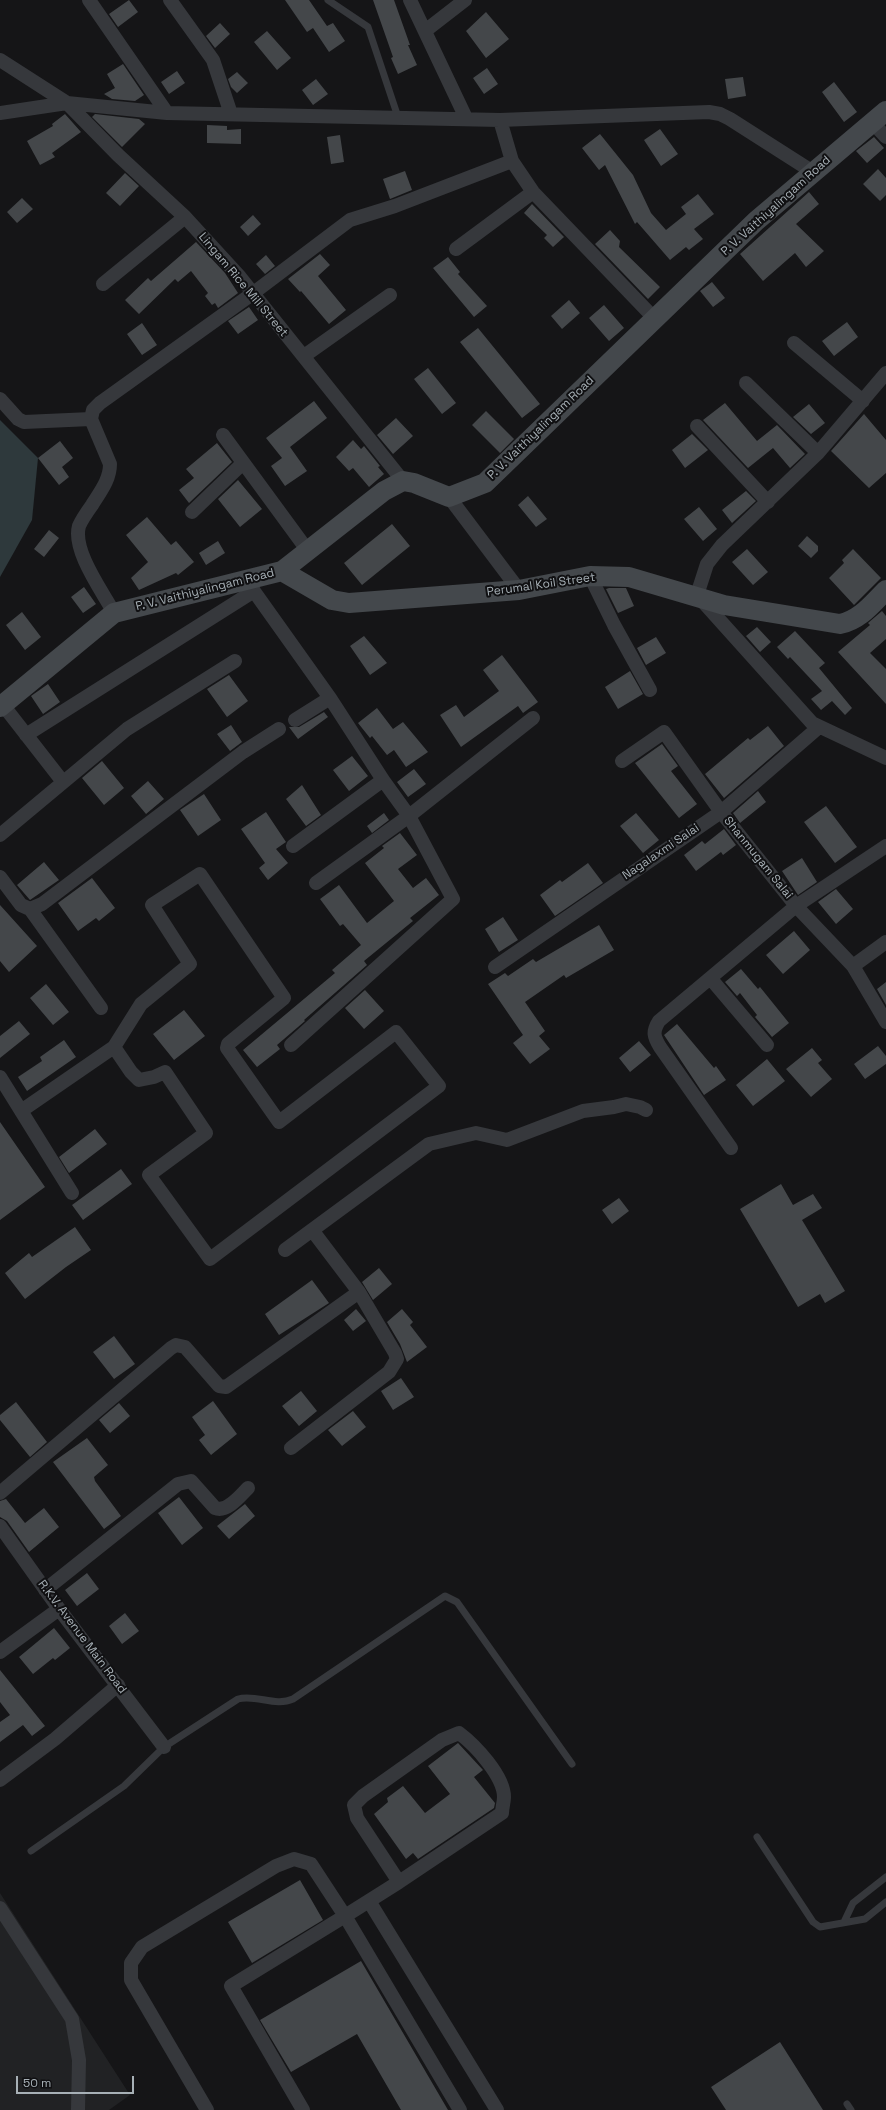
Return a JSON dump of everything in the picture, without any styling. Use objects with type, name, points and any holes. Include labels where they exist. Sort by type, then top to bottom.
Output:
[{"type":"street","points":[[89,0],[167,113]]},
{"type":"street","points":[[170,0],[213,60],[231,114]]},
{"type":"street","points":[[410,0],[466,118]]},
{"type":"street","points":[[425,31],[465,0]]},
{"type":"street","points":[[0,60],[67,103]]},
{"type":"street","points":[[0,113],[67,103],[167,113],[466,118],[500,120],[709,112],[720,114],[730,119],[813,172]]},
{"type":"street","name":"Lingam Rice Mill Street","points":[[67,103],[118,155],[185,217],[240,277],[252,294],[304,356],[403,481]]},
{"type":"street","points":[[879,117],[886,137]]},
{"type":"street","name":"P. V. Vaithiyalingam Road","points":[[449,497],[484,483],[756,221],[879,117]]},
{"type":"street","points":[[500,120],[512,161],[533,192],[655,318]]},
{"type":"street","points":[[114,613],[81,552],[78,538],[80,526],[103,488],[110,471],[110,464],[91,419],[93,410],[100,402],[252,294],[350,220],[395,206],[512,161]]},
{"type":"street","points":[[456,249],[533,192]]},
{"type":"street","points":[[103,284],[185,217]]},
{"type":"street","points":[[304,356],[390,295]]},
{"type":"street","points":[[794,343],[863,401]]},
{"type":"street","points":[[886,373],[818,453],[722,545],[707,564],[697,596],[812,723],[886,758]]},
{"type":"street","points":[[746,383],[818,453]]},
{"type":"street","points":[[0,399],[18,419],[24,422],[91,419]]},
{"type":"street","points":[[697,426],[768,502]]},
{"type":"street","points":[[223,435],[308,551]]},
{"type":"street","points":[[192,512],[243,463]]},
{"type":"street","points":[[403,481],[414,483],[449,497],[519,590]]},
{"type":"street","name":"P. V. Vaithiyalingam Road","points":[[1,706],[114,613],[250,585],[282,571],[384,491],[403,481]]},
{"type":"street","name":"Perumal Koil Street","points":[[282,571],[332,600],[341,602],[519,590],[590,576],[629,577],[724,605],[840,624],[851,621],[863,614],[886,590]]},
{"type":"street","points":[[590,576],[614,625],[650,690]]},
{"type":"street","points":[[26,734],[250,585],[330,698],[383,780],[409,816],[454,899],[291,1044]]},
{"type":"street","points":[[0,835],[127,728],[235,661]]},
{"type":"street","points":[[295,720],[330,698]]},
{"type":"street","points":[[1,706],[26,734],[63,782]]},
{"type":"street","points":[[316,883],[409,816],[533,718]]},
{"type":"street","name":"Nagalaxmi Salai","points":[[495,967],[721,812],[819,727]]},
{"type":"street","points":[[30,909],[42,904],[243,752],[279,729]]},
{"type":"street","name":"Shanmugam Salai","points":[[622,761],[664,732],[721,812],[796,906],[853,966],[886,1022]]},
{"type":"street","points":[[292,846],[383,780]]},
{"type":"street","points":[[731,1148],[660,1047],[654,1035],[654,1028],[659,1021],[711,979],[796,906],[886,846]]},
{"type":"street","points":[[21,1111],[114,1047],[141,1004],[190,964],[152,905],[200,874],[284,998],[228,1044],[227,1048],[279,1122],[396,1032],[439,1086],[210,1259],[149,1175],[206,1133],[165,1072],[154,1077],[139,1080],[131,1072],[114,1047]]},
{"type":"street","points":[[0,877],[21,905],[30,909],[102,1008]]},
{"type":"street","points":[[853,966],[886,942]]},
{"type":"street","points":[[711,979],[767,1044]]},
{"type":"street","points":[[0,1077],[72,1193]]},
{"type":"street","points":[[285,1250],[430,1144],[476,1132],[507,1140],[583,1111],[626,1104],[646,1110]]},
{"type":"street","points":[[291,1448],[389,1372],[396,1364],[397,1359],[396,1352],[359,1292],[312,1230]]},
{"type":"street","points":[[0,1493],[176,1345],[185,1347],[219,1386],[226,1388],[359,1292]]},
{"type":"street","points":[[45,1590],[178,1484],[190,1481],[215,1508],[220,1510],[225,1509],[248,1488]]},
{"type":"street","name":"R.K.V. Avenue Main Road","points":[[2,1533],[164,1747]]},
{"type":"street","points":[[0,1652],[59,1609]]},
{"type":"street","points":[[0,1780],[54,1739],[118,1685]]},
{"type":"street","points":[[303,2110],[231,1986],[400,1882],[502,1813],[504,1796],[500,1780],[472,1743],[459,1733],[442,1740],[363,1796],[354,1805],[357,1818],[400,1882]]},
{"type":"street","points":[[207,2110],[131,1980],[131,1964],[142,1947],[276,1866],[294,1859],[311,1864],[345,1916],[460,2110]]},
{"type":"street","points":[[369,1901],[497,2110]]},
{"type":"street","points":[[0,1908],[72,2019],[79,2060],[78,2110]]},
{"type":"lane","points":[[328,0],[368,27],[398,117]]},
{"type":"lane","points":[[31,1851],[124,1786],[164,1747],[238,1699],[249,1698],[284,1702],[293,1699],[445,1596],[457,1602],[572,1764]]},
{"type":"lane","points":[[757,1837],[813,1922],[820,1927],[865,1919],[886,1902]]},
{"type":"lane","points":[[844,1922],[853,1903],[886,1877]]},
{"type":"shaded area","points":[[0,420],[38,458],[32,520],[0,577]]},
{"type":"shaded area","points":[[0,1893],[130,2095],[109,2110],[0,2110]]},
{"type":"building","points":[[129,0],[138,12],[118,27],[109,14]]},
{"type":"building","points":[[285,0],[309,0],[327,26],[333,23],[345,41],[329,52],[313,28],[307,32]]},
{"type":"building","points":[[373,0],[394,0],[410,45],[408,45],[417,65],[398,74],[391,58],[393,57]]},
{"type":"building","points":[[486,12],[509,39],[486,58],[466,31]]},
{"type":"building","points":[[220,23],[230,34],[215,48],[206,36]]},
{"type":"building","points":[[267,31],[291,58],[277,70],[254,42]]},
{"type":"building","points":[[123,64],[144,95],[135,101],[112,99],[104,94],[115,88],[107,74]]},
{"type":"building","points":[[487,68],[498,84],[484,94],[473,78]]},
{"type":"building","points":[[177,71],[185,83],[169,94],[161,82]]},
{"type":"building","points":[[237,72],[248,83],[237,93],[231,87],[228,79]]},
{"type":"building","points":[[743,77],[746,96],[728,99],[725,79]]},
{"type":"building","points":[[316,79],[328,94],[313,105],[302,90]]},
{"type":"building","points":[[834,82],[857,112],[844,122],[822,92]]},
{"type":"building","points":[[65,114],[81,132],[52,153],[55,157],[40,165],[27,141],[53,126],[52,124]]},
{"type":"building","points":[[95,114],[139,119],[145,124],[122,147],[92,117]]},
{"type":"building","points":[[207,125],[227,126],[227,130],[241,129],[241,144],[207,143]]},
{"type":"building","points":[[660,129],[678,154],[661,166],[644,140]]},
{"type":"building","points":[[600,134],[633,175],[651,213],[666,230],[686,214],[681,207],[698,194],[714,214],[694,229],[703,239],[689,250],[686,247],[670,260],[637,222],[635,224],[605,165],[599,170],[582,148]]},
{"type":"building","points":[[340,135],[344,162],[331,164],[327,137]]},
{"type":"building","points":[[874,137],[884,148],[867,163],[856,151]]},
{"type":"building","points":[[878,169],[886,178],[886,195],[880,201],[863,184]]},
{"type":"building","points":[[405,171],[412,190],[390,199],[383,179]]},
{"type":"building","points":[[125,173],[139,186],[120,206],[106,193]]},
{"type":"building","points":[[809,192],[819,204],[796,224],[824,251],[806,267],[795,253],[763,281],[740,254]]},
{"type":"building","points":[[22,198],[33,209],[17,223],[7,212]]},
{"type":"building","points":[[532,204],[564,237],[553,247],[544,238],[547,235],[524,213]]},
{"type":"building","points":[[253,215],[261,224],[248,236],[240,227]]},
{"type":"building","points":[[610,230],[620,241],[619,247],[660,287],[648,299],[595,244]]},
{"type":"building","points":[[196,242],[225,273],[238,293],[218,308],[215,303],[212,305],[205,296],[208,293],[191,271],[178,282],[175,279],[139,314],[125,300],[148,278],[151,281]]},
{"type":"building","points":[[320,254],[330,265],[318,276],[346,310],[329,324],[301,291],[300,292],[288,279]]},
{"type":"building","points":[[266,255],[275,266],[265,274],[256,264]]},
{"type":"building","points":[[448,257],[460,272],[458,274],[487,306],[474,317],[433,268]]},
{"type":"building","points":[[712,282],[725,298],[713,307],[700,291]]},
{"type":"building","points":[[569,300],[580,313],[562,329],[551,316]]},
{"type":"building","points":[[604,305],[624,328],[609,341],[589,318]]},
{"type":"building","points":[[249,307],[258,320],[238,334],[228,321]]},
{"type":"building","points":[[847,322],[858,337],[834,356],[822,341]]},
{"type":"building","points":[[142,323],[157,345],[142,355],[127,334]]},
{"type":"building","points":[[478,328],[540,404],[522,418],[460,342]]},
{"type":"building","points":[[428,368],[456,403],[442,414],[414,379]]},
{"type":"building","points":[[314,401],[327,418],[290,447],[307,471],[285,486],[271,466],[282,458],[266,438]]},
{"type":"building","points":[[725,403],[757,441],[777,425],[805,454],[790,468],[773,448],[748,468],[703,420]]},
{"type":"building","points":[[809,404],[825,423],[811,434],[793,417]]},
{"type":"building","points":[[486,411],[514,439],[500,453],[472,425]]},
{"type":"building","points":[[864,414],[886,440],[886,473],[869,488],[831,451]]},
{"type":"building","points":[[396,418],[413,436],[393,454],[377,435]]},
{"type":"building","points":[[692,434],[708,450],[685,468],[672,450]]},
{"type":"building","points":[[353,440],[361,449],[364,446],[380,466],[378,467],[384,474],[369,487],[353,468],[349,471],[336,457]]},
{"type":"building","points":[[60,441],[73,458],[62,467],[69,477],[59,485],[38,458]]},
{"type":"building","points":[[217,443],[232,462],[189,503],[179,490],[194,478],[186,469]]},
{"type":"building","points":[[238,480],[262,509],[240,527],[218,499]]},
{"type":"building","points":[[746,491],[756,501],[732,523],[722,510]]},
{"type":"building","points":[[528,496],[547,519],[536,527],[518,505]]},
{"type":"building","points":[[699,507],[717,529],[703,541],[684,519]]},
{"type":"building","points":[[147,517],[171,545],[176,541],[194,562],[178,575],[176,573],[139,590],[131,578],[148,562],[126,535]]},
{"type":"building","points":[[392,524],[410,546],[362,585],[344,563]]},
{"type":"building","points":[[49,530],[59,538],[44,557],[34,549]]},
{"type":"building","points":[[807,536],[818,546],[818,551],[811,558],[798,546]]},
{"type":"building","points":[[218,541],[225,553],[206,565],[199,553]]},
{"type":"building","points":[[747,549],[768,572],[753,585],[732,562]]},
{"type":"building","points":[[853,549],[881,578],[854,605],[829,578],[844,563],[842,560]]},
{"type":"building","points":[[84,587],[96,604],[83,613],[71,597]]},
{"type":"building","points":[[626,588],[634,606],[618,613],[606,589]]},
{"type":"building","points":[[882,611],[886,616],[886,639],[870,653],[886,669],[886,704],[838,652],[870,625],[868,623]]},
{"type":"building","points":[[22,612],[41,637],[25,650],[6,625]]},
{"type":"building","points":[[757,627],[771,642],[760,652],[746,636]]},
{"type":"building","points":[[795,631],[825,663],[819,668],[852,708],[845,715],[832,701],[821,710],[811,699],[822,691],[790,657],[788,659],[777,647]]},
{"type":"building","points":[[364,636],[387,663],[370,675],[350,646]]},
{"type":"building","points":[[656,637],[666,653],[646,665],[637,648]]},
{"type":"building","points":[[502,655],[538,702],[523,713],[518,706],[461,747],[440,715],[456,705],[464,717],[499,691],[483,670]]},
{"type":"building","points":[[630,671],[643,694],[618,709],[605,687]]},
{"type":"building","points":[[229,675],[248,701],[227,717],[207,689]]},
{"type":"building","points":[[48,684],[60,702],[43,714],[31,696]]},
{"type":"building","points":[[377,708],[393,729],[403,722],[428,752],[406,767],[394,750],[387,755],[372,736],[370,738],[358,723]]},
{"type":"building","points":[[324,712],[328,717],[298,739],[289,727],[299,727]]},
{"type":"building","points":[[231,725],[242,742],[230,751],[217,734]]},
{"type":"building","points":[[768,726],[784,746],[724,798],[705,774],[748,738],[750,740]]},
{"type":"building","points":[[662,744],[678,766],[671,771],[697,804],[679,818],[635,763]]},
{"type":"building","points":[[352,756],[368,776],[349,791],[333,770]]},
{"type":"building","points":[[102,761],[124,788],[104,805],[82,778]]},
{"type":"building","points":[[414,769],[426,784],[408,797],[397,782]]},
{"type":"building","points":[[148,781],[164,799],[146,814],[131,796]]},
{"type":"building","points":[[302,785],[321,815],[306,826],[286,799]]},
{"type":"building","points":[[758,791],[766,802],[740,823],[733,813]]},
{"type":"building","points":[[204,794],[221,820],[198,836],[180,810]]},
{"type":"building","points":[[826,806],[857,847],[835,863],[804,822]]},
{"type":"building","points":[[266,812],[286,842],[276,849],[288,863],[268,880],[259,868],[265,863],[241,829]]},
{"type":"building","points":[[384,813],[389,820],[372,833],[367,826]]},
{"type":"building","points":[[636,813],[659,840],[643,853],[620,826]]},
{"type":"building","points":[[724,829],[736,845],[723,855],[721,852],[696,871],[684,855],[702,841],[705,844]]},
{"type":"building","points":[[400,833],[417,855],[398,869],[413,888],[426,878],[439,895],[410,918],[413,921],[364,961],[367,965],[277,1045],[280,1049],[257,1067],[243,1050],[335,973],[332,970],[361,945],[343,924],[340,926],[320,899],[339,885],[367,923],[394,901],[365,863],[384,848],[382,846]]},
{"type":"building","points":[[802,858],[817,882],[798,895],[782,871]]},
{"type":"building","points":[[44,862],[59,880],[30,900],[17,885]]},
{"type":"building","points":[[588,863],[603,883],[555,916],[540,895],[560,880],[562,882]]},
{"type":"building","points":[[92,878],[115,908],[99,921],[96,918],[78,931],[58,903]]},
{"type":"building","points":[[836,889],[853,909],[836,924],[818,902]]},
{"type":"building","points":[[0,905],[37,946],[9,972],[0,961]]},
{"type":"building","points":[[503,917],[518,940],[499,952],[485,929]]},
{"type":"building","points":[[599,925],[614,950],[566,978],[564,975],[525,1002],[545,1031],[539,1036],[550,1049],[530,1064],[513,1043],[523,1035],[488,984],[505,973],[508,976],[533,959],[536,962]]},
{"type":"building","points":[[794,931],[810,950],[783,974],[766,955]]},
{"type":"building","points":[[741,969],[758,989],[760,987],[789,1023],[772,1037],[755,1017],[757,1015],[740,993],[737,996],[725,982]]},
{"type":"building","points":[[886,982],[886,1005],[877,989]]},
{"type":"building","points":[[46,984],[69,1012],[53,1025],[30,998]]},
{"type":"building","points":[[365,990],[384,1011],[364,1029],[345,1008]]},
{"type":"building","points":[[184,1010],[205,1036],[174,1060],[153,1034]]},
{"type":"building","points":[[19,1021],[30,1034],[0,1058],[0,1036]]},
{"type":"building","points":[[677,1024],[714,1068],[716,1066],[726,1080],[704,1095],[664,1035]]},
{"type":"building","points":[[64,1040],[76,1057],[27,1091],[18,1077],[42,1061],[40,1057]]},
{"type":"building","points":[[639,1041],[651,1055],[630,1072],[619,1058]]},
{"type":"building","points":[[878,1046],[886,1056],[886,1064],[865,1079],[854,1064]]},
{"type":"building","points":[[812,1048],[822,1060],[818,1063],[832,1079],[811,1097],[786,1069]]},
{"type":"building","points":[[767,1059],[785,1081],[753,1106],[736,1085]]},
{"type":"building","points":[[0,1122],[45,1187],[0,1220]]},
{"type":"building","points":[[95,1129],[107,1144],[69,1173],[59,1157]]},
{"type":"building","points":[[121,1169],[132,1184],[83,1220],[72,1205]]},
{"type":"building","points":[[781,1184],[793,1205],[813,1194],[822,1208],[802,1220],[845,1291],[825,1303],[820,1294],[798,1307],[740,1209]]},
{"type":"building","points":[[619,1198],[629,1211],[612,1224],[602,1210]]},
{"type":"building","points":[[75,1227],[91,1250],[66,1267],[25,1299],[5,1273],[29,1253],[32,1257]]},
{"type":"building","points":[[379,1268],[392,1284],[373,1300],[362,1282]]},
{"type":"building","points":[[312,1280],[329,1303],[279,1335],[265,1314]]},
{"type":"building","points":[[356,1309],[366,1321],[353,1331],[344,1320]]},
{"type":"building","points":[[402,1309],[413,1322],[410,1325],[427,1347],[407,1362],[400,1344],[387,1322]]},
{"type":"building","points":[[114,1336],[135,1364],[114,1379],[93,1352]]},
{"type":"building","points":[[401,1378],[414,1397],[393,1410],[381,1391]]},
{"type":"building","points":[[301,1391],[317,1411],[299,1426],[282,1406]]},
{"type":"building","points":[[213,1401],[237,1434],[211,1455],[199,1440],[205,1435],[192,1417]]},
{"type":"building","points":[[16,1402],[47,1442],[30,1457],[0,1420],[0,1415]]},
{"type":"building","points":[[119,1403],[130,1416],[110,1433],[99,1420]]},
{"type":"building","points":[[353,1411],[366,1427],[342,1446],[328,1430]]},
{"type":"building","points":[[87,1438],[108,1465],[94,1477],[95,1481],[121,1516],[104,1529],[53,1462]]},
{"type":"building","points":[[179,1497],[203,1528],[182,1545],[158,1513]]},
{"type":"building","points":[[6,1499],[25,1523],[44,1508],[59,1527],[29,1552],[7,1521],[0,1517],[0,1501]]},
{"type":"building","points":[[245,1504],[255,1516],[229,1539],[217,1526]]},
{"type":"building","points":[[87,1573],[99,1589],[77,1606],[65,1590]]},
{"type":"building","points":[[125,1613],[139,1631],[122,1644],[109,1626]]},
{"type":"building","points":[[54,1628],[70,1648],[55,1660],[53,1658],[33,1674],[19,1657]]},
{"type":"building","points":[[0,1670],[45,1726],[32,1736],[23,1725],[0,1742],[0,1722],[10,1715],[0,1702]]},
{"type":"building","points":[[458,1743],[483,1770],[474,1777],[495,1803],[494,1808],[418,1859],[413,1853],[406,1859],[374,1814],[388,1802],[387,1798],[403,1786],[425,1813],[450,1794],[428,1766]]},
{"type":"building","points":[[300,1880],[323,1920],[252,1963],[228,1922]]},
{"type":"building","points":[[361,1961],[448,2110],[401,2110],[357,2034],[291,2072],[260,2020]]},
{"type":"building","points":[[780,2042],[823,2110],[726,2110],[711,2087]]}]
